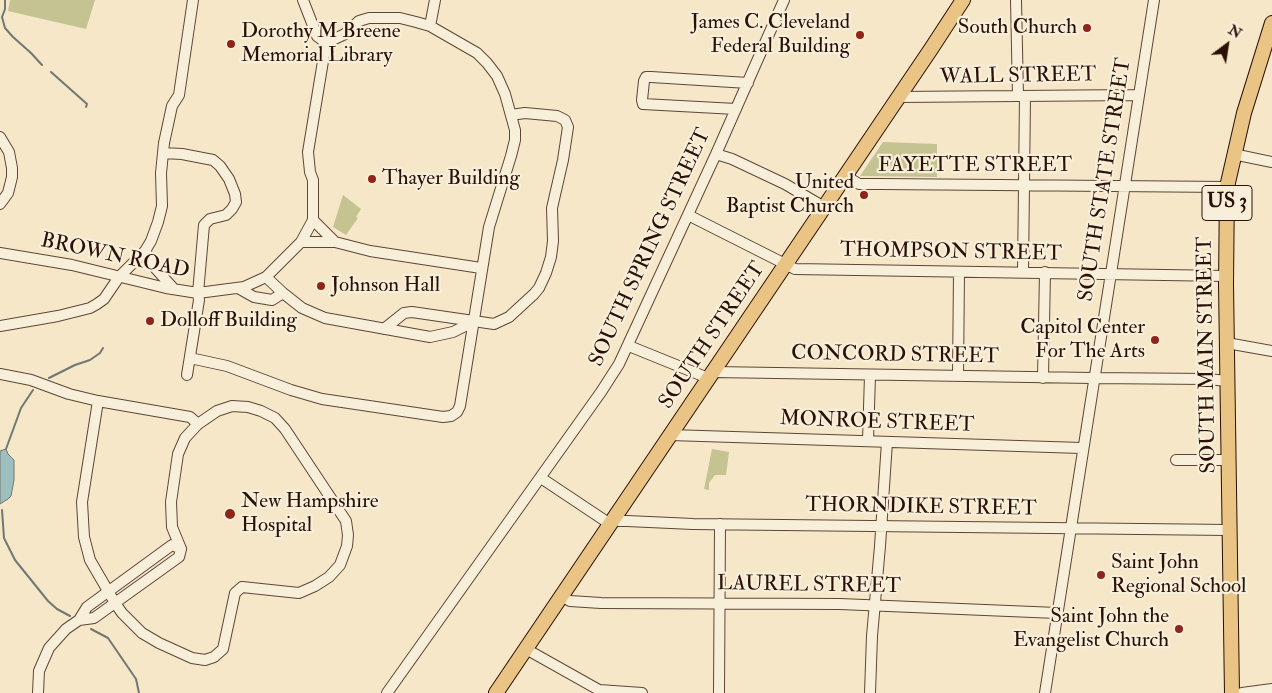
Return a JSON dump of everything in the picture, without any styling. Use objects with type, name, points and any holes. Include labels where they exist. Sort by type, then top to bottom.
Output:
[{"type":"main road","name":"SOUTH STREET","points":[[496,693],[963,0]]},
{"type":"main road","name":"SOUTH MAIN STREET","points":[[1232,693],[1227,381],[1227,187],[1244,112],[1272,23]]},
{"type":"street","points":[[0,326],[90,308],[104,299],[119,277],[145,250],[158,222],[162,206],[161,173],[163,153],[172,106],[179,95],[193,0]]},
{"type":"street","points":[[303,0],[317,36],[326,43]]},
{"type":"street","points":[[430,26],[435,0]]},
{"type":"street","name":"SOUTH SPRING STREET","points":[[387,693],[606,385],[629,346],[784,0]]},
{"type":"street","points":[[1016,0],[1022,96],[1023,272]]},
{"type":"street","name":"SOUTH STATE STREET","points":[[1045,693],[1093,378],[1154,0]]},
{"type":"street","points":[[190,358],[227,366],[284,388],[322,399],[443,418],[457,412],[460,406],[481,268],[492,216],[515,140],[515,130],[502,86],[487,63],[465,46],[430,26],[400,18],[369,18],[359,21],[345,34],[326,43]]},
{"type":"street","points":[[326,43],[308,152],[310,172],[313,180],[313,220],[335,242]]},
{"type":"street","points":[[736,109],[643,104],[642,90],[646,77],[748,83]]},
{"type":"street","name":"WALL STREET","points":[[898,97],[1138,95]]},
{"type":"street","points":[[384,329],[404,313],[412,312],[494,324],[509,316],[539,288],[551,257],[553,240],[552,208],[565,152],[568,127],[564,120],[557,116],[525,113],[511,116]]},
{"type":"street","points":[[0,137],[8,152],[12,168],[8,193],[0,204]]},
{"type":"street","points":[[163,153],[182,154],[213,160],[229,179],[236,202],[226,215],[210,219],[204,225],[199,300],[187,375]]},
{"type":"street","points":[[716,154],[732,159],[785,184],[824,207]]},
{"type":"street","points":[[1233,154],[1272,162]]},
{"type":"street","name":"FAYETTE STREET","points":[[846,176],[859,184],[1227,187]]},
{"type":"street","name":"THOMPSON STREET","points":[[688,215],[795,269],[1226,276]]},
{"type":"street","name":"BROWN ROAD","points":[[0,253],[72,265],[119,277],[198,293],[244,287],[266,277],[301,242],[313,220]]},
{"type":"street","points":[[301,242],[335,242],[370,251],[481,268]]},
{"type":"street","points":[[145,250],[156,269],[174,289]]},
{"type":"street","points":[[958,376],[959,272]]},
{"type":"street","points":[[1043,378],[1044,272]]},
{"type":"street","points":[[266,277],[283,293],[310,313],[325,318],[430,336],[453,332],[473,322]]},
{"type":"street","points":[[238,288],[254,297],[272,300],[283,293]]},
{"type":"street","points":[[1227,343],[1272,350]]},
{"type":"street","name":"CONCORD STREET","points":[[629,346],[710,375],[870,374],[1208,379],[1227,381]]},
{"type":"street","points":[[0,374],[31,380],[69,394],[98,401],[190,417],[198,424]]},
{"type":"street","points":[[868,441],[870,374]]},
{"type":"street","points":[[79,620],[94,618],[115,603],[179,556],[181,549],[172,527],[171,502],[178,454],[185,438],[198,424],[217,411],[232,406],[248,406],[261,410],[275,418],[284,428],[346,521],[348,535],[347,546],[340,565],[329,577],[316,586],[299,593],[242,588],[235,593],[222,650],[214,657],[205,660],[192,658],[158,643],[142,633],[122,613],[115,603],[108,592],[90,560],[84,538],[82,502],[98,401]]},
{"type":"street","name":"MONROE STREET","points":[[670,435],[1082,448]]},
{"type":"street","points":[[870,693],[872,636],[876,606],[887,442]]},
{"type":"street","points":[[1176,460],[1229,460]]},
{"type":"street","name":"THORNDIKE STREET","points":[[541,478],[612,521],[643,523],[1229,530]]},
{"type":"street","points":[[718,693],[720,524]]},
{"type":"street","points":[[38,693],[39,671],[49,648],[66,629],[79,620],[87,607],[172,546],[181,549]]},
{"type":"street","name":"LAUREL STREET","points":[[561,596],[570,601],[592,602],[876,606],[1057,613]]},
{"type":"street","points":[[526,649],[585,688],[607,692],[642,693]]},
{"type":"street","points":[[1242,693],[1272,689]]},
{"type":"shaded area","points":[[10,0],[95,0],[86,29],[8,11]]},
{"type":"shaded area","points":[[883,142],[937,144],[937,177],[860,176]]},
{"type":"shaded area","points":[[343,195],[361,209],[356,217],[358,218],[346,235],[333,227]]},
{"type":"shaded area","points":[[712,449],[729,452],[726,475],[715,475],[709,483],[709,490],[704,489]]},
{"type":"water","points":[[6,449],[14,460],[14,480],[11,496],[0,504],[0,451]]},
{"type":"waterway","points":[[5,0],[5,9],[2,17],[5,28],[42,65]]},
{"type":"waterway","points":[[51,72],[87,104],[86,107]]},
{"type":"waterway","points":[[49,378],[90,360],[100,353],[103,348]]},
{"type":"waterway","points":[[6,449],[21,408],[33,390]]},
{"type":"waterway","points":[[2,510],[4,538],[15,560],[48,601],[57,609],[70,616]]},
{"type":"waterway","points":[[91,629],[108,638],[136,679],[139,693]]},
{"type":"place","name":"South Church","points":[[1087,28]]},
{"type":"place","name":"James C. Cleveland Federal Building","points":[[860,35]]},
{"type":"place","name":"Dorothy M Breene Memorial Library","points":[[231,44]]},
{"type":"place","name":"Thayer Building","points":[[372,179]]},
{"type":"place","name":"United Baptist Church","points":[[864,195]]},
{"type":"place","name":"Johnson Hall","points":[[321,286]]},
{"type":"place","name":"Dolloff Building","points":[[150,321]]},
{"type":"place","name":"Capitol Center For The Arts","points":[[1155,340]]},
{"type":"place","name":"New Hampshire Hospital","points":[[230,514]]},
{"type":"place","name":"Saint John Regional School","points":[[1101,575]]},
{"type":"place","name":"Saint John the Evangelist Church","points":[[1179,629]]}]
